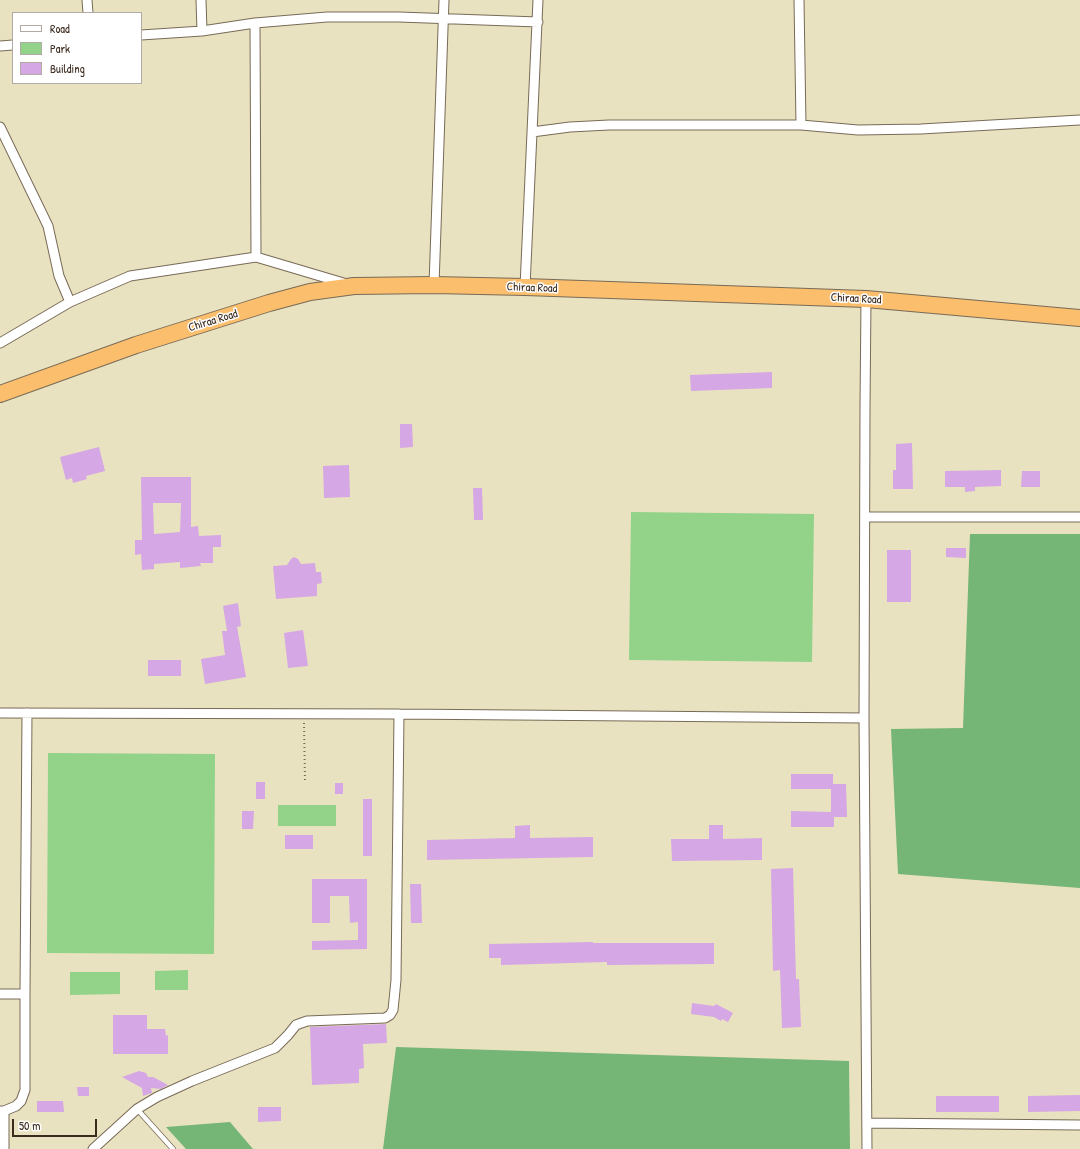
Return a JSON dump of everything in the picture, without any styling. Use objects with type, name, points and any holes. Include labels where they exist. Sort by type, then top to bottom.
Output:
[{"type":"highway","name":"Chiraa Road","points":[[0,394],[136,345],[268,303],[310,292],[354,286],[434,285],[525,287],[866,300],[1080,318]]},
{"type":"street","points":[[87,0],[88,12]]},
{"type":"street","points":[[201,0],[202,31]]},
{"type":"street","points":[[434,285],[444,0]]},
{"type":"street","points":[[525,287],[538,0]]},
{"type":"street","points":[[799,0],[800,125]]},
{"type":"street","points":[[142,35],[202,31],[255,23],[327,17],[444,18],[538,22]]},
{"type":"street","points":[[255,23],[256,257]]},
{"type":"street","points":[[0,46],[12,45]]},
{"type":"street","points":[[532,132],[570,127],[609,125],[800,125],[858,130],[921,129],[1080,120]]},
{"type":"street","points":[[0,128],[48,226],[59,276],[70,302]]},
{"type":"street","points":[[0,344],[70,302],[130,276],[256,257],[354,286]]},
{"type":"street","points":[[866,300],[864,718],[867,1149]]},
{"type":"street","points":[[865,517],[1080,517]]},
{"type":"street","points":[[0,713],[400,714],[864,718]]},
{"type":"street","points":[[4,1149],[2,1111],[16,1106],[21,1101],[25,1090],[27,713]]},
{"type":"street","points":[[93,1149],[137,1109],[157,1097],[192,1081],[275,1048],[296,1025],[307,1021],[385,1018],[390,1015],[393,1010],[396,980],[400,714]]},
{"type":"street","points":[[0,994],[25,994]]},
{"type":"street","points":[[867,1123],[1080,1125]]},
{"type":"lane","points":[[137,1109],[173,1149]]},
{"type":"path","points":[[304,714],[305,782]]},
{"type":"green space","points":[[631,512],[814,514],[812,662],[629,660]]},
{"type":"green space","points":[[970,534],[1080,534],[1080,888],[898,874],[891,729],[963,728]]},
{"type":"green space","points":[[48,753],[215,754],[214,954],[47,953]]},
{"type":"green space","points":[[278,805],[336,805],[336,826],[278,826]]},
{"type":"green space","points":[[188,970],[188,990],[155,990],[155,971]]},
{"type":"green space","points":[[70,972],[120,972],[120,994],[70,995]]},
{"type":"green space","points":[[396,1047],[849,1061],[850,1149],[383,1149]]},
{"type":"green space","points":[[230,1122],[253,1149],[186,1149],[166,1127]]},
{"type":"building","points":[[772,372],[772,388],[691,391],[690,375]]},
{"type":"building","points":[[400,424],[412,424],[413,447],[400,448]]},
{"type":"building","points":[[912,443],[913,489],[893,489],[893,470],[896,470],[896,444]]},
{"type":"building","points":[[99,447],[105,471],[86,476],[87,479],[73,483],[72,478],[66,480],[60,457]]},
{"type":"building","points":[[349,465],[350,497],[324,498],[323,466]]},
{"type":"building","points":[[1001,470],[1001,486],[975,487],[975,491],[965,492],[965,487],[945,487],[945,471]]},
{"type":"building","points":[[1022,471],[1040,471],[1040,487],[1021,487]]},
{"type":"building","points":[[141,477],[191,477],[191,527],[198,526],[199,536],[221,535],[221,547],[213,547],[213,563],[200,563],[201,566],[180,568],[180,562],[154,564],[154,569],[142,570],[141,554],[135,555],[135,540],[142,540]],"holes":[[[153,503],[181,503],[180,532],[154,534]]]},
{"type":"building","points":[[473,488],[482,488],[483,520],[474,520]]},
{"type":"building","points":[[946,548],[966,548],[966,558],[946,557]]},
{"type":"building","points":[[887,550],[911,550],[911,602],[887,602]]},
{"type":"building","points":[[294,557],[298,559],[301,564],[315,563],[316,572],[321,572],[322,583],[317,584],[317,596],[276,599],[273,566],[287,565]]},
{"type":"building","points":[[238,603],[241,626],[237,627],[246,677],[205,684],[201,659],[225,655],[222,631],[227,631],[223,606]]},
{"type":"building","points":[[303,630],[308,666],[288,668],[284,633]]},
{"type":"building","points":[[148,660],[181,660],[181,676],[148,676]]},
{"type":"building","points":[[791,774],[833,774],[833,784],[846,784],[847,817],[834,817],[834,827],[791,827],[791,811],[831,812],[831,789],[791,789]]},
{"type":"building","points":[[256,782],[265,782],[265,799],[256,799]]},
{"type":"building","points":[[335,783],[343,783],[343,794],[335,794]]},
{"type":"building","points":[[363,799],[372,799],[372,856],[363,856]]},
{"type":"building","points":[[242,811],[254,811],[253,829],[242,829]]},
{"type":"building","points":[[530,825],[530,838],[593,837],[593,857],[427,860],[427,840],[515,838],[515,826]]},
{"type":"building","points":[[709,825],[723,825],[723,839],[762,838],[762,860],[672,861],[671,839],[709,839]]},
{"type":"building","points":[[285,835],[313,835],[313,849],[285,849]]},
{"type":"building","points":[[793,868],[796,979],[799,979],[801,1027],[782,1028],[780,970],[773,971],[771,869]]},
{"type":"building","points":[[312,879],[367,879],[367,949],[312,950],[312,941],[358,940],[358,922],[350,923],[349,896],[330,896],[330,923],[312,923]]},
{"type":"building","points":[[410,884],[421,884],[422,923],[411,923]]},
{"type":"building","points":[[593,942],[714,943],[714,964],[607,965],[607,962],[501,965],[501,958],[489,958],[489,944]]},
{"type":"building","points":[[692,1003],[714,1006],[716,1004],[733,1013],[728,1022],[722,1019],[721,1021],[714,1017],[691,1014]]},
{"type":"building","points":[[113,1015],[147,1015],[147,1029],[165,1029],[166,1036],[168,1035],[168,1054],[113,1054]]},
{"type":"building","points":[[386,1024],[387,1043],[363,1044],[364,1068],[359,1069],[359,1083],[312,1085],[310,1027]]},
{"type":"building","points":[[139,1071],[146,1073],[148,1077],[153,1077],[168,1085],[161,1089],[151,1088],[152,1093],[143,1096],[142,1088],[122,1077]]},
{"type":"building","points":[[77,1087],[89,1087],[89,1096],[78,1096]]},
{"type":"building","points":[[1080,1095],[1080,1111],[1028,1112],[1028,1096]]},
{"type":"building","points":[[936,1096],[999,1096],[999,1112],[936,1112]]},
{"type":"building","points":[[37,1101],[63,1101],[64,1112],[37,1112]]},
{"type":"building","points":[[258,1107],[281,1107],[281,1121],[258,1122]]}]
